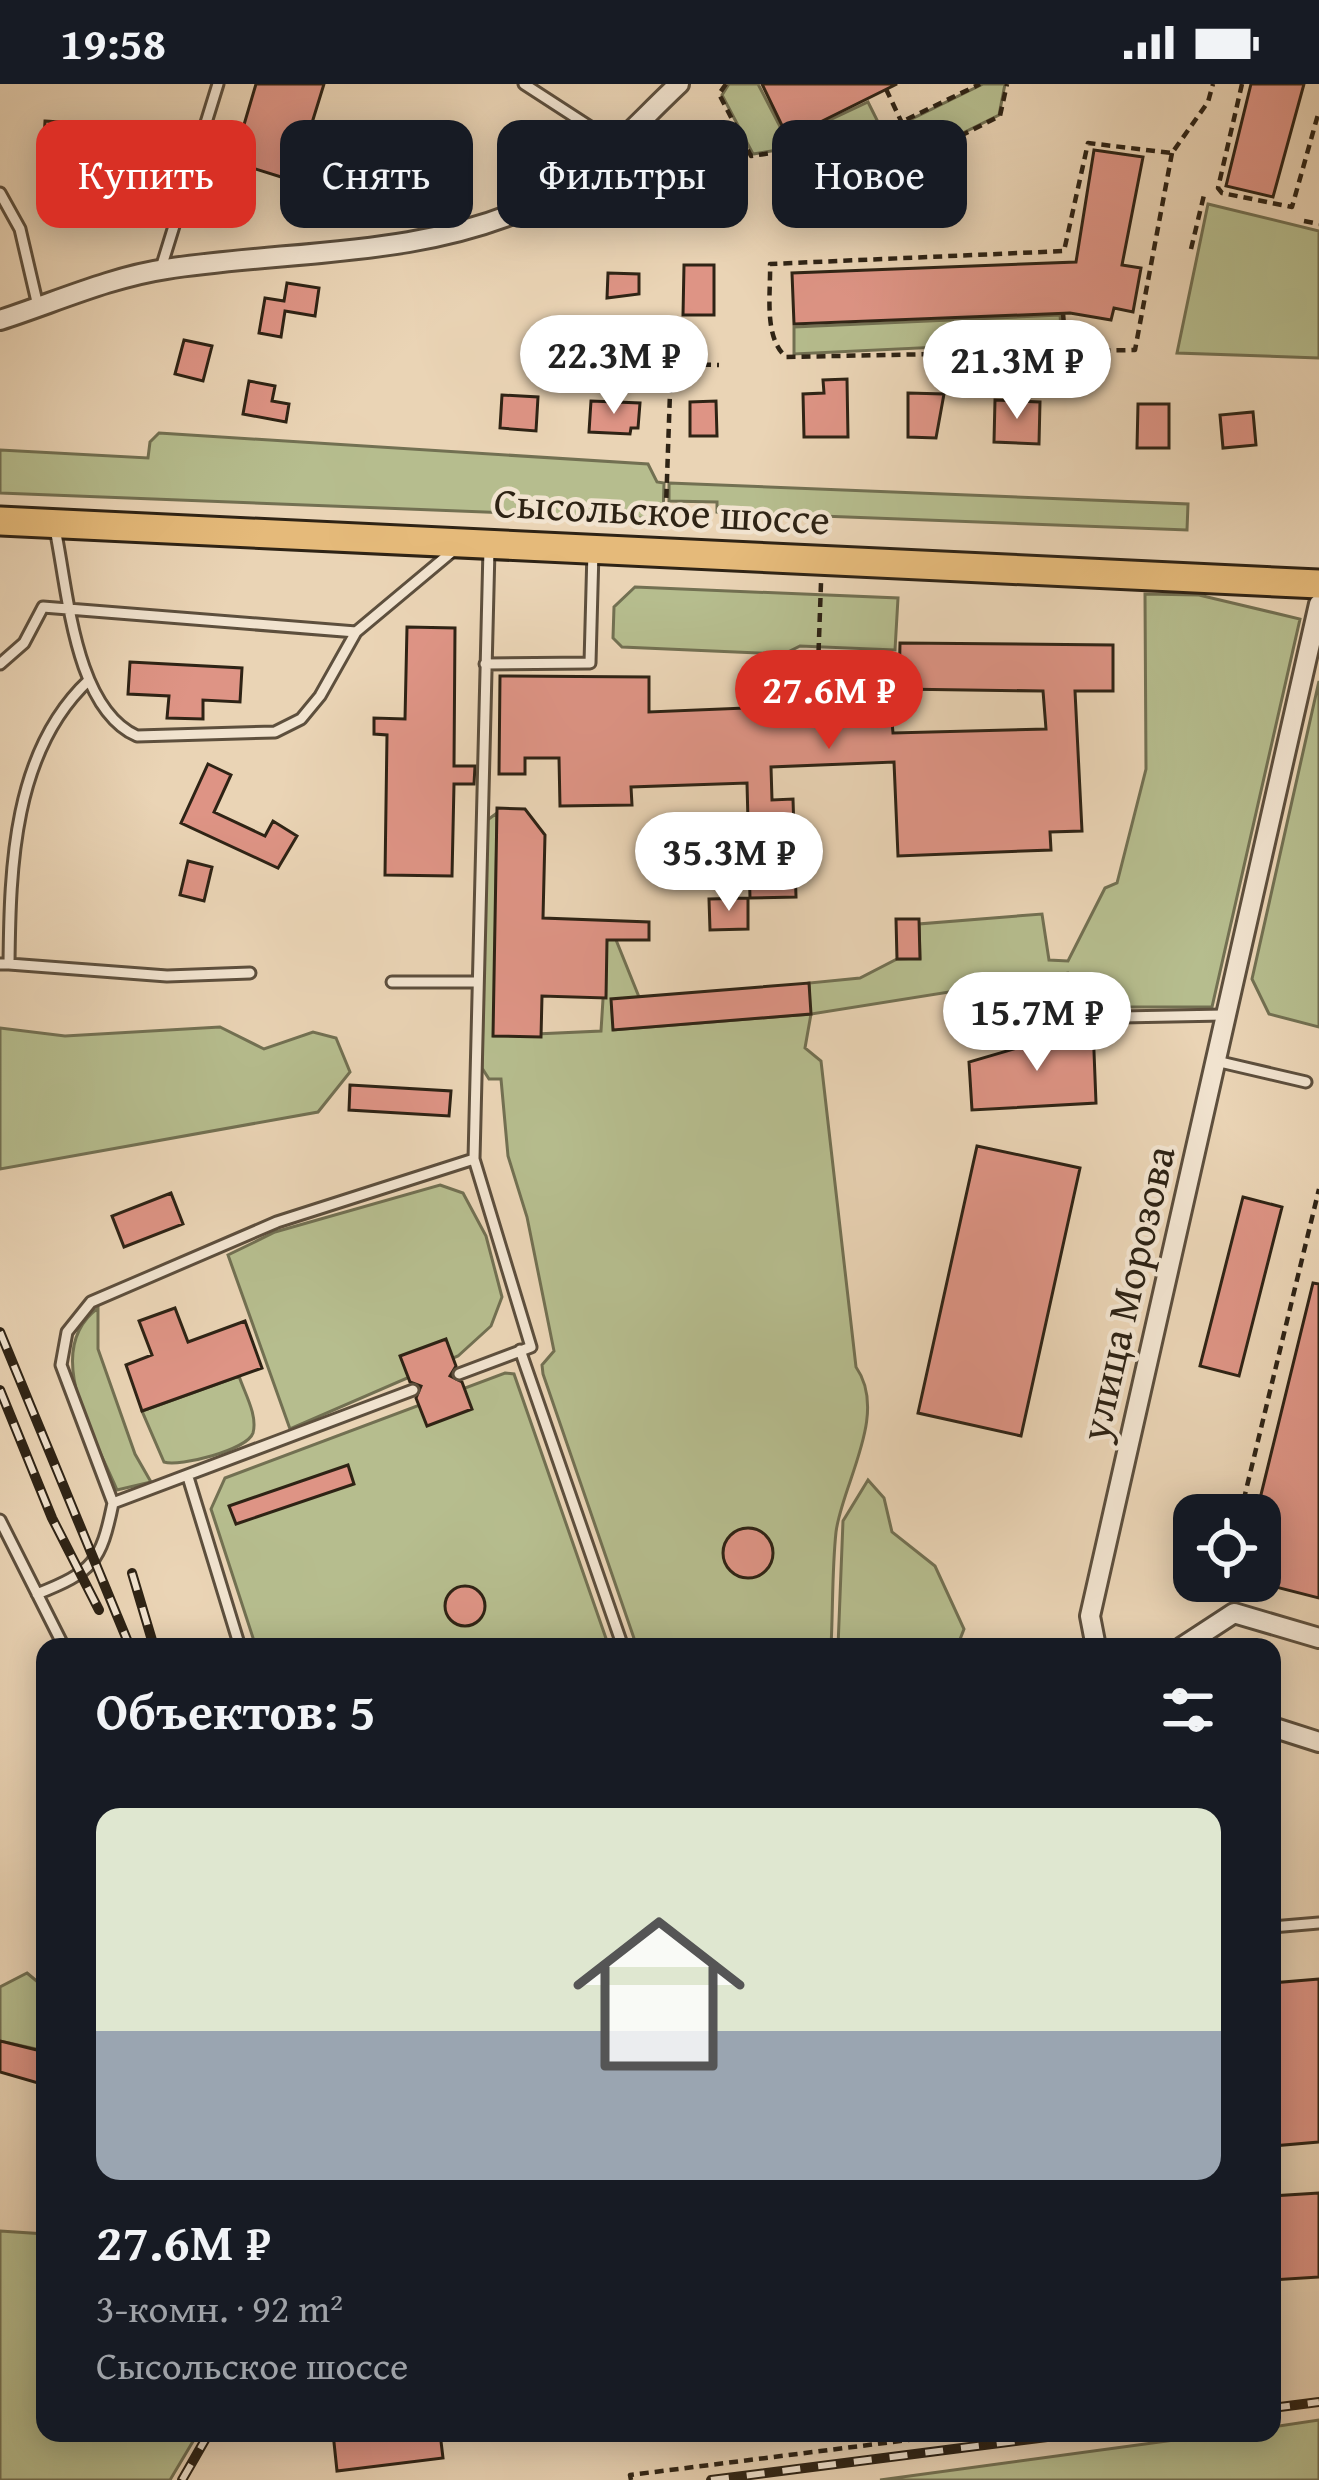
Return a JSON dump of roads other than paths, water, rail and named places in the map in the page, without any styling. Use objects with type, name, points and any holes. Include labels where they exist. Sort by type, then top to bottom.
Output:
[{"type":"main road","name":"Сысольское шоссе","points":[[0,521],[1319,584]]},
{"type":"street","points":[[640,120],[680,84]]},
{"type":"street","points":[[0,320],[161,269],[395,247],[458,234],[497,220]]},
{"type":"street","name":"улица Морозова","points":[[1094,1638],[1090,1616],[1319,604]]},
{"type":"street","points":[[1196,1638],[1234,1613],[1319,1638]]},
{"type":"street","points":[[1281,1730],[1319,1742]]},
{"type":"lane","points":[[161,269],[218,84]]},
{"type":"lane","points":[[524,84],[580,120]]},
{"type":"lane","points":[[0,193],[26,247],[38,308]]},
{"type":"lane","points":[[53,523],[96,704],[117,727],[136,736],[275,732],[301,719],[320,696],[356,632],[476,543]]},
{"type":"lane","points":[[459,1373],[531,1347],[474,1159],[485,664],[476,543]]},
{"type":"lane","points":[[485,664],[590,663],[593,549]]},
{"type":"lane","points":[[0,664],[24,643],[43,607],[356,632]]},
{"type":"lane","points":[[89,680],[62,704],[5,854],[5,964],[167,976],[250,973]]},
{"type":"lane","points":[[392,982],[478,982]]},
{"type":"lane","points":[[1121,1017],[1226,1015]]},
{"type":"lane","points":[[1216,1061],[1306,1082]]},
{"type":"lane","points":[[37,1594],[88,1570],[100,1552],[113,1503],[61,1365],[67,1332],[91,1302],[278,1222],[474,1159]]},
{"type":"lane","points":[[520,1350],[620,1638]]},
{"type":"lane","points":[[113,1503],[413,1390]]},
{"type":"lane","points":[[188,1477],[236,1638]]},
{"type":"lane","points":[[0,1520],[59,1638]]},
{"type":"lane","points":[[1281,1926],[1319,1923]]},
{"type":"railway","points":[[0,1332],[126,1638]]},
{"type":"railway","points":[[0,1390],[52,1518],[99,1610]]},
{"type":"railway","points":[[132,1573],[151,1638]]},
{"type":"railway","points":[[1281,2407],[1319,2402]]},
{"type":"railway","points":[[182,2480],[204,2442]]},
{"type":"railway","points":[[711,2480],[1009,2442]]}]
